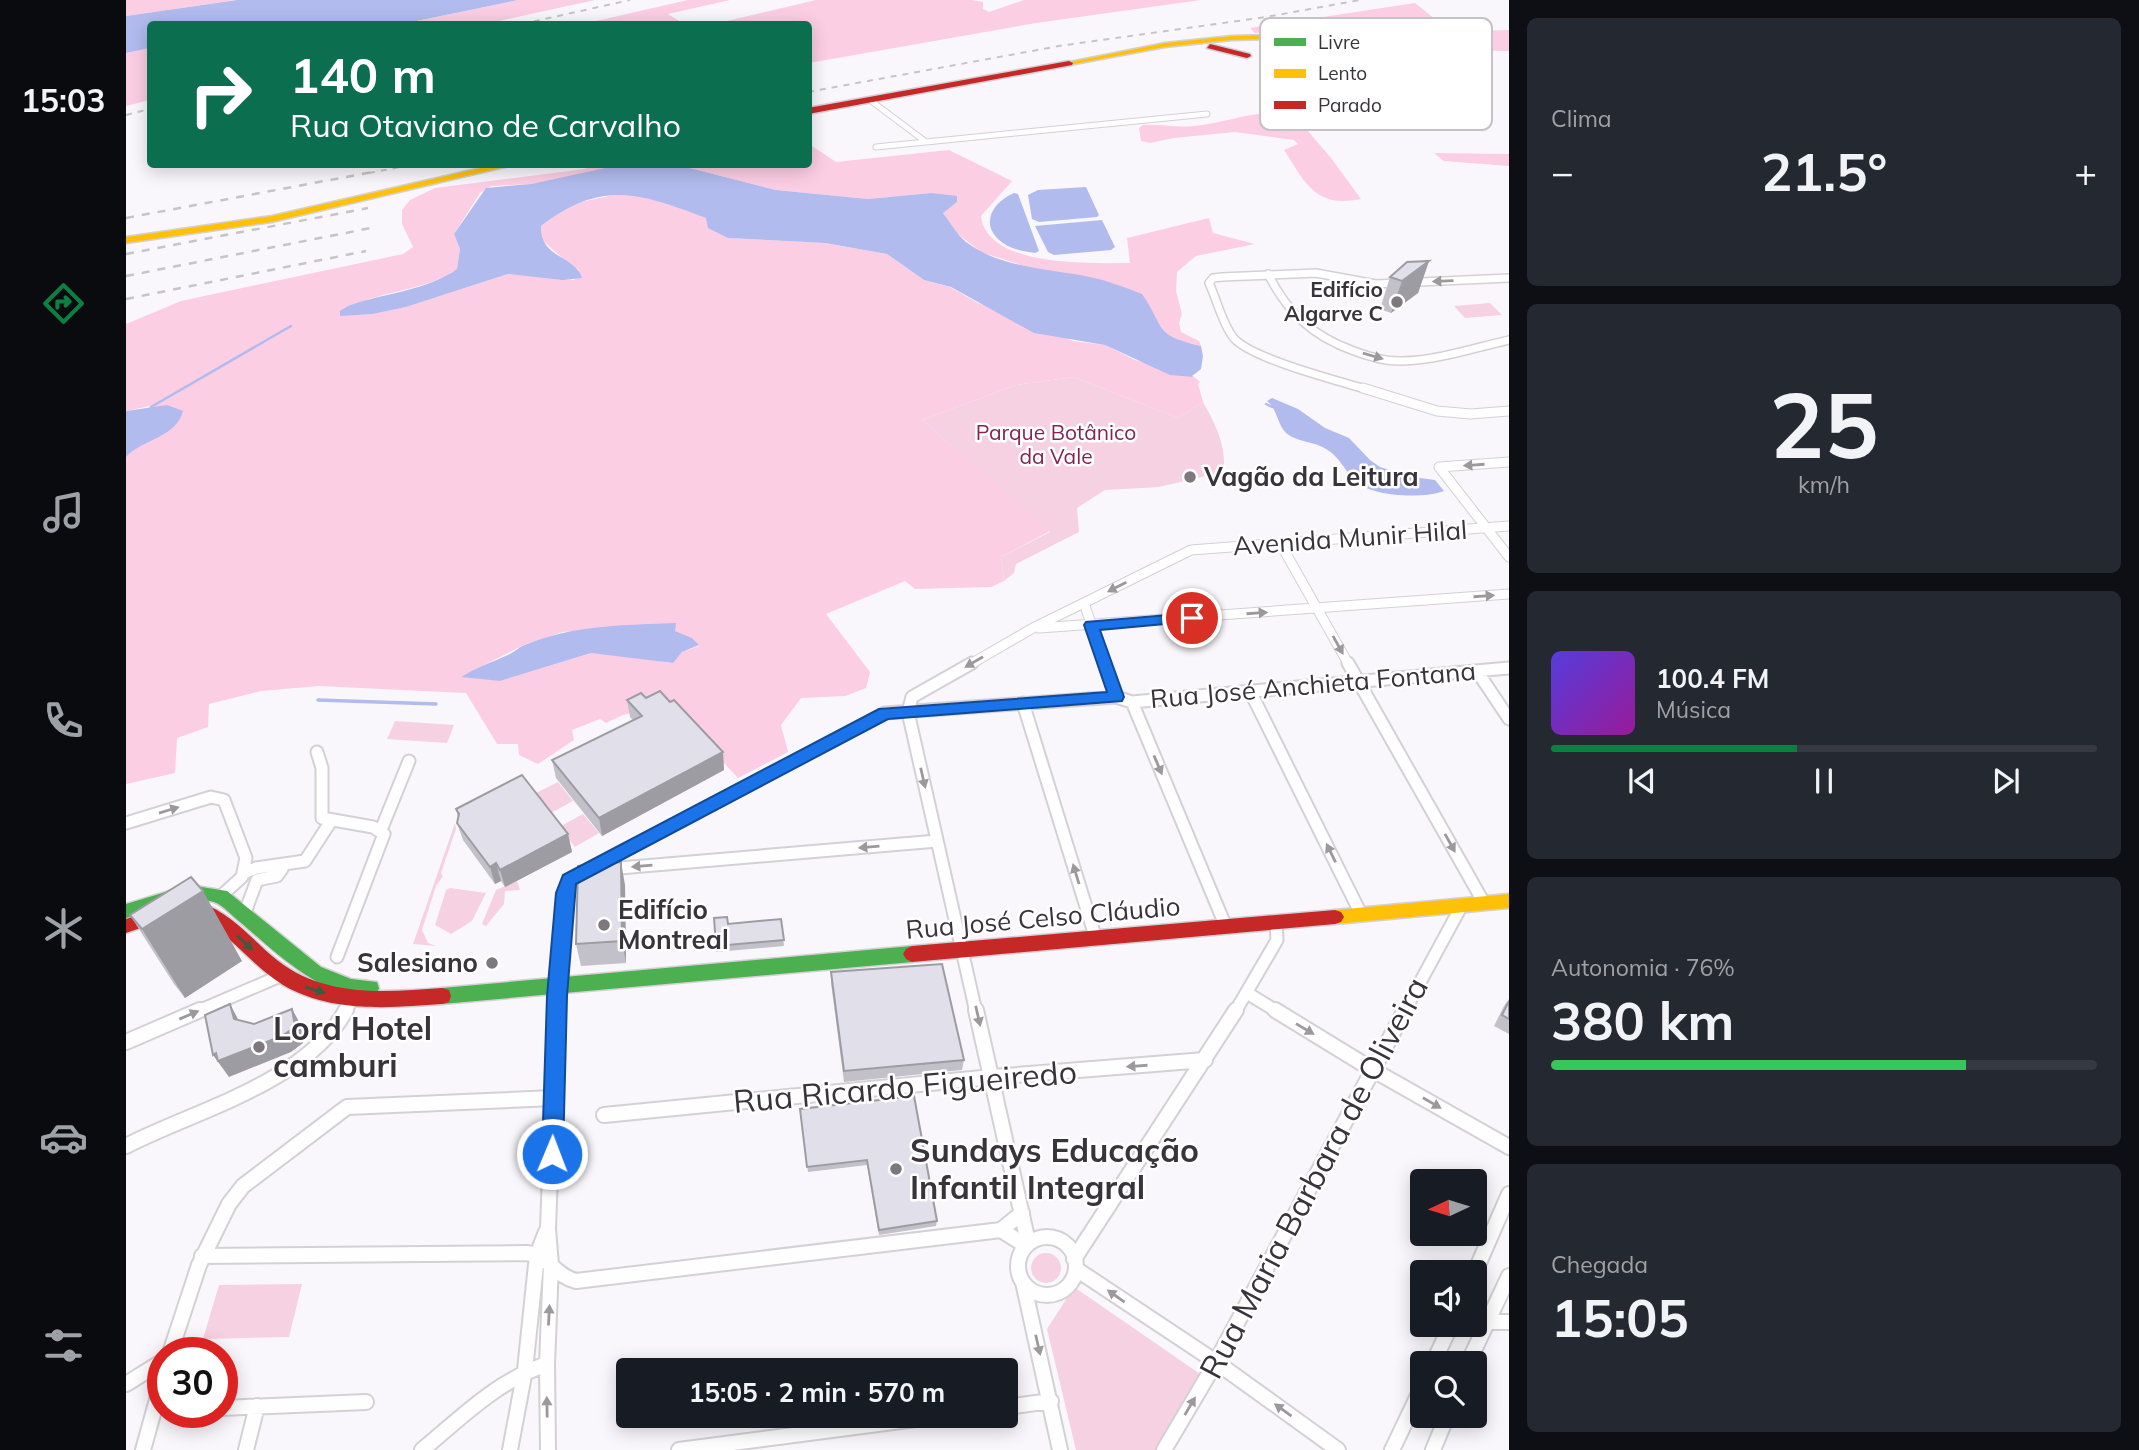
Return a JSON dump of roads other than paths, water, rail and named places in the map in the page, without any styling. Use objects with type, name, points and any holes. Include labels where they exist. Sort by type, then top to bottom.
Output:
[{"type":"street","points":[[812,110],[1165,45],[1260,37]]},
{"type":"street","points":[[1165,45],[1210,46],[1260,41]]},
{"type":"street","points":[[1210,46],[1247,56]]},
{"type":"street","points":[[870,100],[926,142]]},
{"type":"street","points":[[876,147],[1207,114]]},
{"type":"street","points":[[126,240],[170,236],[276,216],[495,168]]},
{"type":"street","points":[[1509,278],[1376,284],[1316,273],[1222,277],[1209,281],[1234,339],[1254,351],[1300,369],[1437,411],[1471,414],[1509,411]]},
{"type":"street","points":[[1268,275],[1286,308],[1310,331],[1330,343],[1376,358],[1405,361],[1509,340]]},
{"type":"street","points":[[1509,462],[1438,467],[1509,557]]},
{"type":"street","name":"Avenida Munir Hilal","points":[[1084,603],[1191,550],[1509,526]]},
{"type":"street","points":[[1280,543],[1484,903]]},
{"type":"street","points":[[1033,628],[1509,594]]},
{"type":"street","points":[[1060,1450],[1018,1261],[1026,1244],[1022,1213],[908,712],[912,697],[1033,628],[1084,603],[1116,697]]},
{"type":"street","name":"Rua José Anchieta Fontana","points":[[558,985],[566,884],[573,877],[885,713],[1116,697],[1132,702],[1509,668]]},
{"type":"street","points":[[1477,671],[1509,719]]},
{"type":"street","points":[[1250,691],[1361,915]]},
{"type":"street","points":[[1132,702],[1226,927]]},
{"type":"street","points":[[1023,703],[1096,939]]},
{"type":"street","points":[[317,752],[323,764],[320,814],[323,819],[381,830]]},
{"type":"street","points":[[381,830],[409,761]]},
{"type":"street","points":[[126,823],[218,797],[228,805],[246,858],[244,873]]},
{"type":"street","points":[[221,897],[244,873],[256,868],[305,861],[331,821]]},
{"type":"street","points":[[337,957],[382,843],[384,834],[381,830]]},
{"type":"street","points":[[597,865],[608,869],[937,841]]},
{"type":"street","points":[[244,915],[257,880],[277,876],[282,869],[281,865]]},
{"type":"street","points":[[126,911],[189,892],[221,897],[314,973],[351,987],[558,985]]},
{"type":"street","name":"Rua José Celso Cláudio","points":[[558,985],[1509,901]]},
{"type":"street","name":"Rua Maria Barbara de Oliveira","points":[[1164,1450],[1216,1362],[1462,905]]},
{"type":"street","points":[[126,926],[165,913],[201,909],[222,921],[280,976],[316,992],[353,998],[395,998],[558,985]]},
{"type":"street","points":[[1023,1279],[1038,1293],[1058,1294],[1072,1285],[1075,1264],[1247,993],[1277,940],[1276,922]]},
{"type":"street","points":[[126,1042],[280,976]]},
{"type":"street","points":[[548,1450],[547,1364],[551,1265],[548,1229],[558,985]]},
{"type":"street","points":[[1247,993],[1373,1070],[1509,1147]]},
{"type":"street","points":[[126,1146],[159,1128],[282,1073],[326,1040],[353,998]]},
{"type":"street","name":"Rua Ricardo Figueiredo","points":[[604,1115],[992,1077],[1205,1060]]},
{"type":"street","points":[[175,1337],[202,1256],[215,1228],[243,1186],[344,1108],[554,1098]]},
{"type":"street","points":[[1480,1260],[1509,1194]]},
{"type":"street","points":[[202,1256],[515,1252],[537,1255],[551,1265],[558,1275],[576,1281],[1001,1230],[1022,1213]]},
{"type":"street","points":[[510,1450],[525,1370],[537,1255],[548,1229]]},
{"type":"street","points":[[1001,1230],[1026,1244]]},
{"type":"street","points":[[1026,1244],[1042,1237],[1058,1241],[1075,1264],[1338,1450]]},
{"type":"street","points":[[1487,1309],[1509,1276]]},
{"type":"street","points":[[1487,1320],[1509,1322]]},
{"type":"street","points":[[422,1450],[464,1413],[525,1370],[547,1364]]},
{"type":"street","points":[[126,1384],[147,1371]]},
{"type":"street","points":[[1018,1405],[1051,1401]]},
{"type":"street","points":[[238,1407],[366,1402]]},
{"type":"street","points":[[246,1450],[257,1406]]},
{"type":"street","points":[[1392,1450],[1410,1412]]},
{"type":"street","points":[[143,1450],[152,1428]]},
{"type":"street","points":[[679,1450],[847,1428]]},
{"type":"street","points":[[1433,1450],[1442,1428]]},
{"type":"water","points":[[237,0],[518,0],[416,21],[147,21],[147,49],[126,53],[126,16]]},
{"type":"water","points":[[605,168],[690,168],[776,190],[868,199],[931,193],[957,196],[957,202],[943,213],[966,242],[979,251],[1010,262],[1097,279],[1142,294],[1162,329],[1175,338],[1201,346],[1201,369],[1192,376],[1194,377],[1170,375],[1105,345],[1034,333],[951,287],[924,280],[887,254],[825,243],[728,238],[708,228],[706,218],[661,202],[622,195],[583,201],[541,226],[546,245],[573,265],[582,278],[563,280],[508,274],[406,307],[373,314],[340,316],[340,311],[348,306],[418,287],[457,269],[460,249],[454,234],[486,188],[531,184]]},
{"type":"water","points":[[1086,187],[1099,215],[1097,217],[1039,222],[1032,219],[1028,195],[1038,190]]},
{"type":"water","points":[[1014,193],[1018,194],[1039,251],[1035,253],[1007,245],[991,229],[994,209]]},
{"type":"water","points":[[1102,220],[1115,247],[1111,250],[1054,255],[1048,252],[1035,226]]},
{"type":"water","points":[[1272,398],[1298,409],[1325,428],[1349,438],[1380,467],[1435,480],[1444,491],[1411,496],[1385,493],[1363,486],[1355,481],[1331,452],[1286,433],[1267,401]]},
{"type":"water","points":[[167,405],[183,411],[179,420],[166,433],[126,457],[126,411]]},
{"type":"water","points":[[676,623],[675,631],[692,638],[699,645],[682,652],[673,663],[591,653],[500,681],[461,677],[511,654],[524,645],[563,633],[600,627]]},
{"type":"waterway","points":[[151,407],[291,326]]},
{"type":"waterway","points":[[1266,404],[1272,407]]},
{"type":"waterway","points":[[318,700],[436,704]]},
{"type":"railway","points":[[536,21],[630,0]]},
{"type":"railway","points":[[812,91],[1059,46],[1266,17],[1360,0]]},
{"type":"railway","points":[[126,115],[147,110]]},
{"type":"railway","points":[[369,173],[395,168]]},
{"type":"railway","points":[[126,218],[378,171]]},
{"type":"railway","points":[[126,254],[368,208]]},
{"type":"railway","points":[[126,276],[376,227]]},
{"type":"railway","points":[[126,299],[366,251]]},
{"type":"place","name":"Edifício Algarve C","points":[[1397,302]]},
{"type":"place","name":"Vagão da Leitura","points":[[1190,477]]},
{"type":"place","name":"Edifício Montreal","points":[[604,925]]},
{"type":"place","name":"Salesiano","points":[[492,963]]},
{"type":"place","name":"Lord Hotel camburi","points":[[259,1047]]},
{"type":"place","name":"Sundays Educação Infantil Integral","points":[[896,1169]]},
{"type":"park label","name":"Parque Botânico da Vale","points":[[1056,445]]}]
